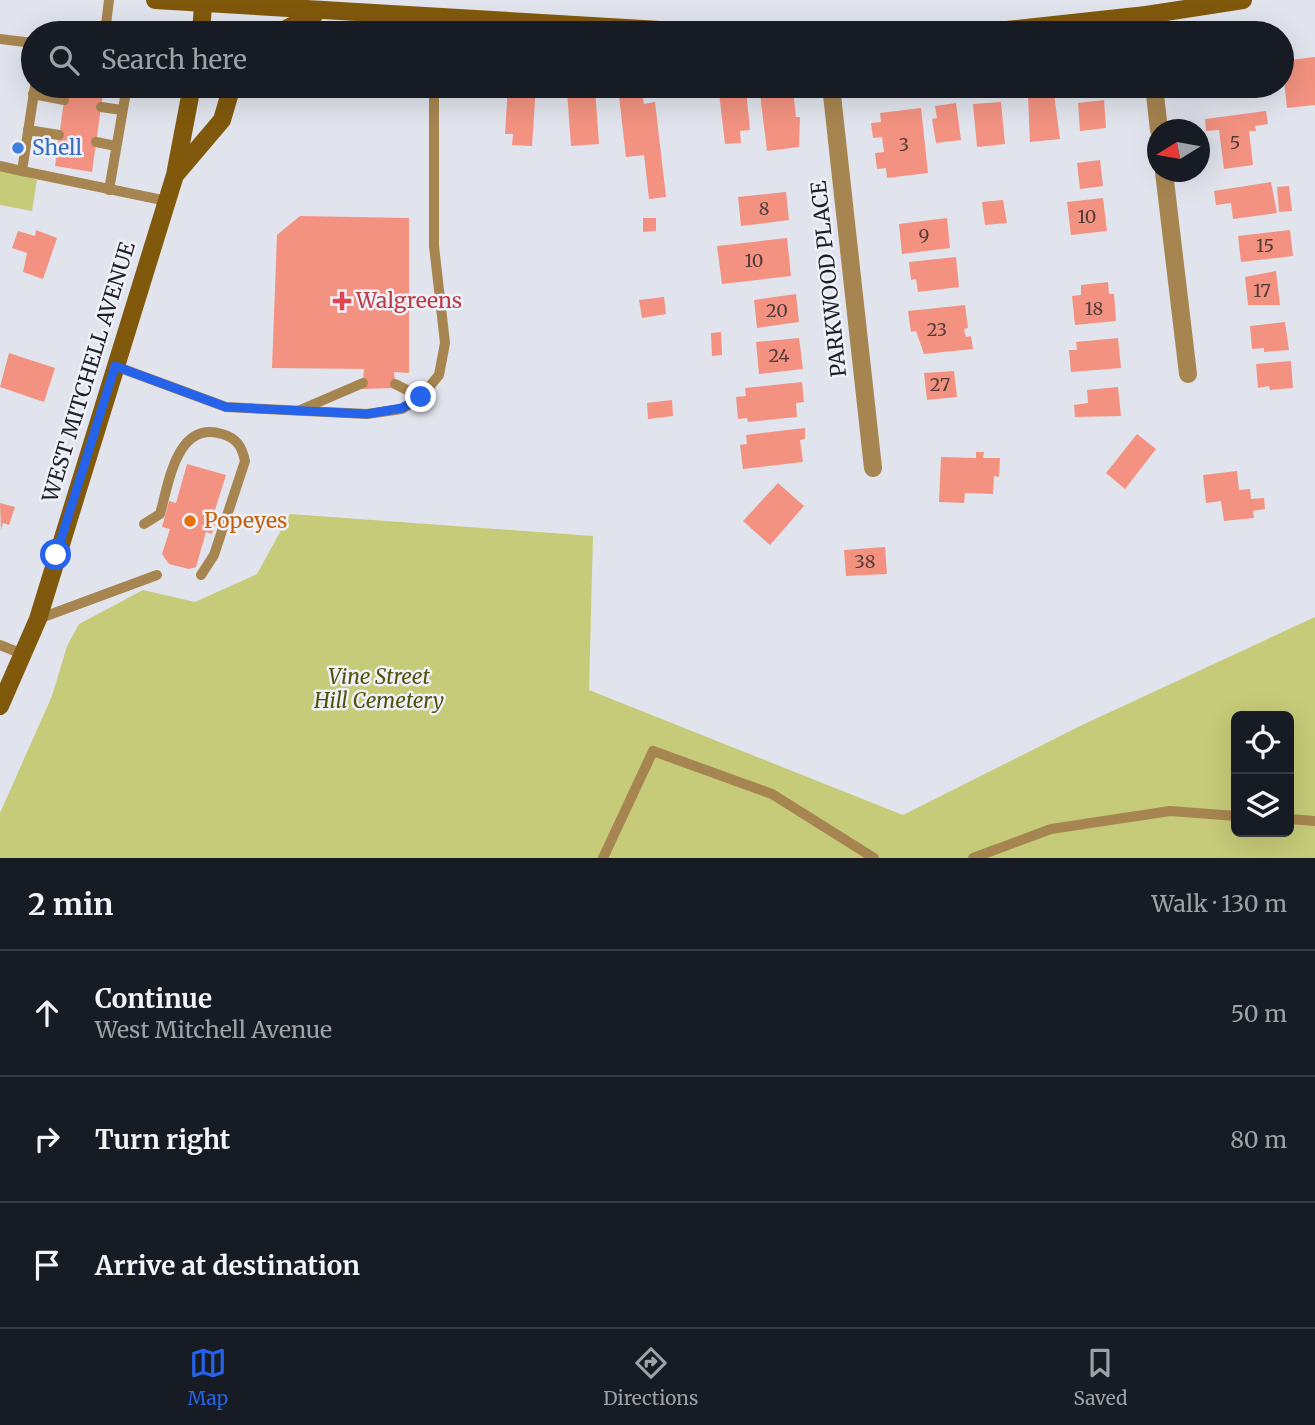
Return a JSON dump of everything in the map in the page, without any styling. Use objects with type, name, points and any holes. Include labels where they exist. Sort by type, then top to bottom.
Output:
[{"type":"main road","points":[[155,0],[319,12],[393,21]]},
{"type":"main road","points":[[1159,21],[1243,0]]},
{"type":"main road","points":[[202,21],[203,5]]},
{"type":"main road","points":[[301,21],[319,12]]},
{"type":"main road","name":"WEST MITCHELL AVENUE","points":[[0,706],[25,655],[38,619],[175,176],[190,98]]},
{"type":"main road","points":[[175,176],[222,120],[228,98]]},
{"type":"street","name":"PARKWOOD PLACE","points":[[832,98],[873,468]]},
{"type":"street","points":[[1155,98],[1158,119]]},
{"type":"street","points":[[1165,182],[1188,374]]},
{"type":"lane","points":[[107,21],[109,0]]},
{"type":"lane","points":[[0,39],[21,42]]},
{"type":"lane","points":[[22,171],[33,98]]},
{"type":"lane","points":[[58,98],[64,100]]},
{"type":"lane","points":[[108,190],[124,98]]},
{"type":"lane","points":[[115,366],[226,407],[367,414],[402,408],[421,397],[439,375],[445,343],[435,246],[434,98]]},
{"type":"lane","points":[[101,107],[122,110]]},
{"type":"lane","points":[[28,130],[59,135]]},
{"type":"lane","points":[[96,142],[116,146]]},
{"type":"lane","points":[[0,166],[167,201]]},
{"type":"lane","points":[[298,411],[363,383]]},
{"type":"lane","points":[[395,384],[421,397]]},
{"type":"lane","points":[[144,524],[160,514],[178,453],[188,441],[198,433],[212,431],[231,436],[242,447],[245,461],[215,555],[201,575]]},
{"type":"lane","points":[[38,619],[157,575]]},
{"type":"lane","points":[[0,645],[25,655]]},
{"type":"lane","points":[[603,858],[653,751],[772,794],[874,858]]},
{"type":"lane","points":[[973,858],[1051,829],[1170,811],[1231,816]]},
{"type":"lane","points":[[1294,819],[1315,821]]},
{"type":"green space","points":[[0,167],[37,180],[32,211],[0,205]]},
{"type":"green space","name":"Vine Street Hill Cemetery","points":[[290,514],[593,536],[589,690],[903,815],[1080,726],[1315,617],[1315,858],[0,858],[0,813],[52,696],[67,646],[79,624],[143,590],[195,602],[257,574]]},
{"type":"building","points":[[1315,57],[1315,105],[1287,108],[1286,98],[1294,98],[1294,60]]},
{"type":"building","name":"Shell","points":[[64,98],[102,98],[92,172],[55,166]]},
{"type":"building","points":[[507,98],[535,98],[532,146],[512,145],[513,134],[505,134]]},
{"type":"building","points":[[568,98],[596,98],[599,144],[571,146]]},
{"type":"building","points":[[619,98],[643,98],[644,104],[655,102],[666,197],[649,199],[644,155],[626,157]]},
{"type":"building","points":[[720,98],[747,98],[750,130],[740,131],[741,143],[725,144]]},
{"type":"building","points":[[760,98],[794,98],[796,117],[800,117],[799,147],[767,151]]},
{"type":"building","points":[[1028,98],[1055,98],[1060,139],[1030,142]]},
{"type":"building","points":[[1104,100],[1106,128],[1080,131],[1078,103]]},
{"type":"building","points":[[1001,102],[1005,144],[977,147],[973,104]]},
{"type":"building","points":[[956,103],[961,140],[936,143],[932,119],[937,118],[935,106]]},
{"type":"building","points":[[921,108],[928,173],[887,178],[886,168],[877,169],[875,153],[884,152],[882,137],[873,138],[871,123],[881,122],[880,113]]},
{"type":"building","points":[[1266,111],[1268,124],[1255,126],[1256,131],[1249,131],[1253,165],[1224,169],[1219,130],[1210,131],[1210,119],[1205,119]]},
{"type":"building","points":[[1100,160],[1103,186],[1080,189],[1077,163]]},
{"type":"building","points":[[1271,182],[1277,213],[1233,219],[1231,203],[1216,205],[1214,191]]},
{"type":"building","points":[[1289,186],[1292,211],[1279,212],[1277,187]]},
{"type":"building","points":[[786,192],[789,220],[741,226],[738,197]]},
{"type":"building","points":[[1103,198],[1107,231],[1071,235],[1067,202]]},
{"type":"building","points":[[1003,200],[1007,223],[985,225],[982,202]]},
{"type":"building","name":"Walgreens","points":[[300,216],[409,218],[409,373],[394,372],[396,388],[362,389],[364,369],[272,368],[277,235]]},
{"type":"building","points":[[643,218],[656,218],[656,231],[643,232]]},
{"type":"building","points":[[947,218],[950,248],[902,254],[899,224]]},
{"type":"building","points":[[36,230],[57,238],[43,279],[23,272],[27,253],[12,248],[18,231],[35,236]]},
{"type":"building","points":[[1290,230],[1293,256],[1241,262],[1238,236]]},
{"type":"building","points":[[787,238],[791,276],[722,284],[717,246]]},
{"type":"building","points":[[956,257],[959,287],[918,292],[916,279],[911,280],[909,262]]},
{"type":"building","points":[[1276,271],[1280,305],[1248,305],[1245,277]]},
{"type":"building","points":[[1108,282],[1109,294],[1114,294],[1116,321],[1075,325],[1072,296],[1081,295],[1081,285]]},
{"type":"building","points":[[796,294],[799,322],[757,328],[754,300]]},
{"type":"building","points":[[664,297],[666,314],[642,318],[639,300]]},
{"type":"building","points":[[965,305],[968,328],[964,329],[966,337],[971,336],[973,349],[924,354],[916,331],[911,332],[908,311]]},
{"type":"building","points":[[1285,322],[1289,350],[1264,352],[1264,348],[1252,349],[1250,326]]},
{"type":"building","points":[[721,332],[722,355],[712,356],[711,333]]},
{"type":"building","points":[[799,338],[803,369],[759,374],[756,342]]},
{"type":"building","points":[[1118,338],[1121,368],[1071,372],[1069,350],[1077,350],[1076,342]]},
{"type":"building","points":[[9,353],[55,368],[44,402],[0,387]]},
{"type":"building","points":[[1291,361],[1293,388],[1258,388],[1256,364]]},
{"type":"building","points":[[954,371],[957,397],[927,400],[924,373]]},
{"type":"building","points":[[802,382],[804,402],[796,403],[797,417],[748,422],[747,418],[738,419],[736,397],[746,396],[745,388]]},
{"type":"building","points":[[1118,387],[1121,416],[1075,417],[1074,405],[1088,403],[1087,390]]},
{"type":"building","points":[[672,400],[673,416],[648,419],[647,403]]},
{"type":"building","points":[[805,428],[805,439],[800,440],[803,462],[743,469],[740,445],[747,444],[746,435]]},
{"type":"building","points":[[1137,434],[1156,449],[1125,489],[1106,473]]},
{"type":"building","points":[[976,452],[984,452],[983,458],[1000,458],[999,477],[994,476],[993,494],[965,493],[964,503],[939,502],[941,457],[976,458]]},
{"type":"building","name":"Popeyes","points":[[187,464],[226,475],[214,513],[218,514],[212,534],[206,532],[196,567],[189,569],[169,564],[162,554],[170,529],[162,527],[169,501],[176,503]]},
{"type":"building","points":[[1237,471],[1239,490],[1250,489],[1251,499],[1264,498],[1265,509],[1253,511],[1254,518],[1224,521],[1221,501],[1206,503],[1203,475]]},
{"type":"building","points":[[778,483],[804,506],[770,545],[743,521]]},
{"type":"building","points":[[0,503],[15,507],[9,525],[3,523],[1,530]]},
{"type":"building","points":[[885,547],[887,574],[846,576],[844,550]]},
{"type":"place","name":"Shell","points":[[18,148]]},
{"type":"place","name":"Walgreens","points":[[342,301]]},
{"type":"place","name":"Popeyes","points":[[190,521]]},
{"type":"route","points":[[56,555],[115,366],[226,407],[367,414],[402,408],[421,397]]}]
